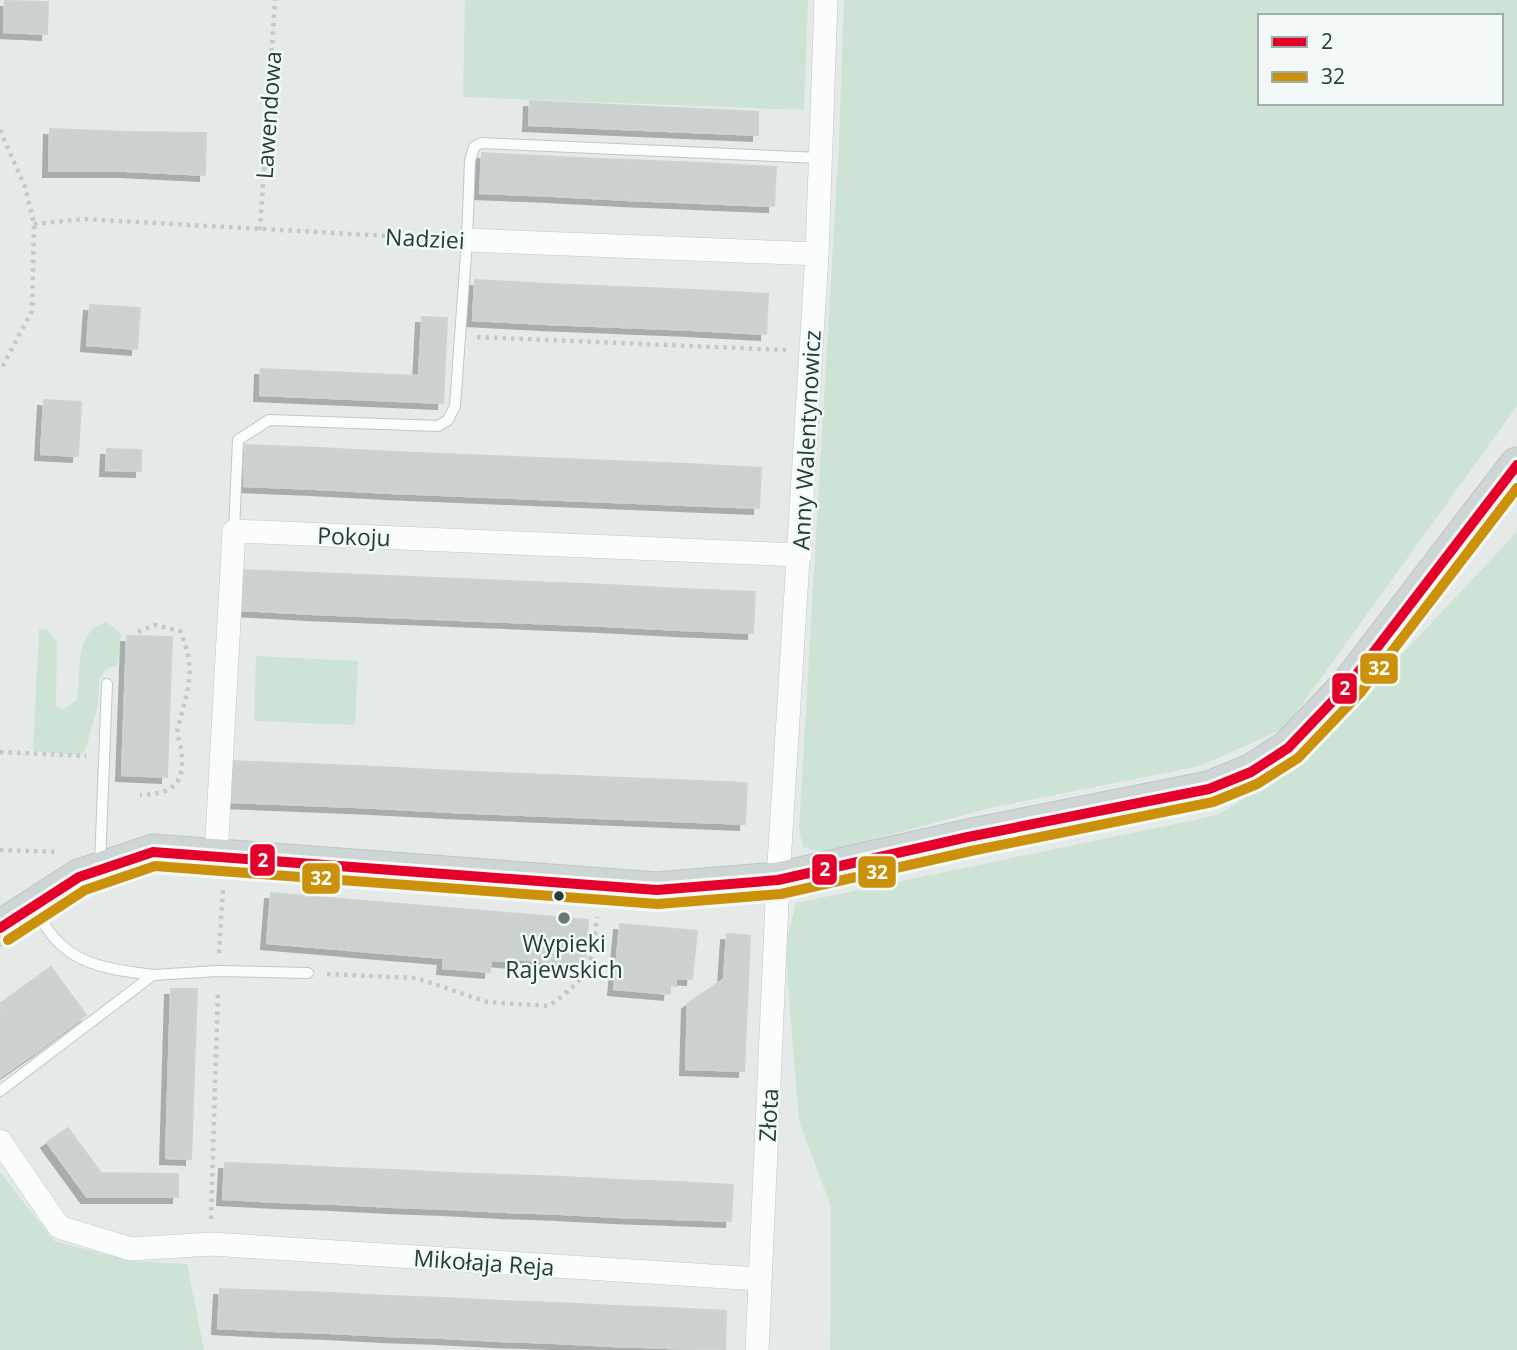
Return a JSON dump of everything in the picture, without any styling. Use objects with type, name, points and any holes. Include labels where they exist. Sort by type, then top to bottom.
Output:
[{"type":"main road","points":[[0,928],[89,874],[153,852],[657,890],[778,880],[968,837],[1209,789],[1251,772],[1288,748],[1350,683],[1512,473]]},
{"type":"street","name":"Anny Walentynowicz","points":[[778,880],[817,254],[826,0]]},
{"type":"street","name":"Nadziei","points":[[467,240],[817,254]]},
{"type":"street","name":"Pokoju","points":[[234,531],[800,555]]},
{"type":"street","points":[[221,856],[234,531]]},
{"type":"street","name":"Złota","points":[[757,1350],[758,1279],[778,880]]},
{"type":"street","name":"Mikołaja Reja","points":[[0,1141],[59,1227],[131,1249],[211,1244],[758,1279]]},
{"type":"lane","points":[[234,531],[238,440],[269,420],[438,426],[448,420],[455,407],[470,160],[474,147],[481,143],[821,158]]},
{"type":"lane","points":[[89,874],[105,731],[107,684]]},
{"type":"lane","points":[[34,906],[55,942],[76,957],[107,969],[153,975],[218,971],[308,973]]},
{"type":"lane","points":[[0,1091],[153,975]]},
{"type":"path","name":"Lawendowa","points":[[260,230],[275,0]]},
{"type":"path","points":[[0,131],[24,187],[34,224],[32,311],[0,371]]},
{"type":"path","name":"Nadziei","points":[[34,224],[84,219],[467,240]]},
{"type":"path","points":[[460,336],[811,351]]},
{"type":"path","points":[[138,632],[155,625],[180,631],[191,666],[185,706],[177,731],[184,769],[180,779],[168,791],[140,795]]},
{"type":"path","points":[[0,752],[84,757],[89,753],[92,734],[105,731]]},
{"type":"path","points":[[0,850],[68,852],[89,874]]},
{"type":"path","points":[[211,1244],[221,856]]},
{"type":"path","points":[[308,973],[416,978],[487,1002],[549,1006],[575,987],[592,961],[600,886]]},
{"type":"green space","points":[[465,0],[808,0],[804,110],[463,97]]},
{"type":"green space","points":[[844,0],[1517,0],[1517,406],[1285,728],[1200,766],[990,808],[823,853],[803,847],[799,829],[839,141]]},
{"type":"green space","points":[[1517,532],[1517,1350],[830,1350],[831,1207],[799,1121],[785,947],[796,903],[1218,815],[1300,762]]},
{"type":"green space","points":[[106,622],[121,633],[118,665],[106,669],[99,680],[98,705],[85,751],[79,755],[33,751],[39,629],[48,630],[57,642],[56,706],[63,710],[77,700],[83,644],[95,628]]},
{"type":"green space","points":[[256,656],[358,661],[355,725],[254,721]]},
{"type":"green space","points":[[0,1172],[54,1241],[132,1261],[187,1264],[204,1350],[0,1350]]},
{"type":"building","points":[[5,1],[48,2],[47,34],[4,32]]},
{"type":"building","points":[[530,101],[758,112],[758,135],[529,125]]},
{"type":"building","points":[[50,129],[128,132],[127,171],[49,171]]},
{"type":"building","points":[[128,132],[206,133],[205,175],[127,171]]},
{"type":"building","points":[[482,153],[556,157],[554,196],[480,193]]},
{"type":"building","points":[[556,157],[629,160],[627,200],[554,196]]},
{"type":"building","points":[[629,160],[702,163],[701,203],[627,200]]},
{"type":"building","points":[[702,163],[776,167],[774,206],[701,203]]},
{"type":"building","points":[[475,280],[548,284],[546,324],[473,320]]},
{"type":"building","points":[[548,284],[622,287],[620,327],[546,324]]},
{"type":"building","points":[[622,287],[695,290],[693,330],[620,327]]},
{"type":"building","points":[[695,290],[768,294],[766,334],[693,330]]},
{"type":"building","points":[[90,305],[140,308],[137,349],[87,345]]},
{"type":"building","points":[[422,317],[447,318],[443,403],[260,395],[261,369],[419,376]]},
{"type":"building","points":[[44,400],[81,402],[78,456],[41,454]]},
{"type":"building","points":[[245,445],[319,448],[317,489],[244,486]]},
{"type":"building","points":[[319,448],[393,452],[391,493],[317,489]]},
{"type":"building","points":[[107,449],[141,450],[141,471],[106,470]]},
{"type":"building","points":[[393,452],[466,455],[464,496],[391,493]]},
{"type":"building","points":[[466,455],[540,458],[538,499],[464,496]]},
{"type":"building","points":[[540,458],[614,461],[612,502],[538,499]]},
{"type":"building","points":[[614,461],[687,464],[685,505],[612,502]]},
{"type":"building","points":[[687,464],[761,468],[759,508],[685,505]]},
{"type":"building","points":[[240,570],[314,573],[312,614],[238,610]]},
{"type":"building","points":[[314,573],[387,576],[385,617],[312,614]]},
{"type":"building","points":[[387,576],[461,579],[459,620],[385,617]]},
{"type":"building","points":[[461,579],[534,582],[533,623],[459,620]]},
{"type":"building","points":[[534,582],[608,585],[606,626],[533,623]]},
{"type":"building","points":[[608,585],[682,589],[680,630],[606,626]]},
{"type":"building","points":[[682,589],[755,592],[753,633],[680,630]]},
{"type":"building","points":[[127,636],[172,637],[167,777],[122,775]]},
{"type":"building","points":[[232,761],[306,764],[304,805],[230,802]]},
{"type":"building","points":[[306,764],[379,767],[377,808],[304,805]]},
{"type":"building","points":[[379,767],[453,771],[451,812],[377,808]]},
{"type":"building","points":[[453,771],[526,774],[524,815],[451,812]]},
{"type":"building","points":[[526,774],[600,777],[598,818],[524,815]]},
{"type":"building","points":[[600,777],[674,780],[672,821],[598,818]]},
{"type":"building","points":[[674,780],[747,783],[745,824],[672,821]]},
{"type":"building","points":[[271,893],[352,900],[348,950],[267,943]]},
{"type":"building","points":[[352,900],[448,908],[443,958],[348,950]]},
{"type":"building","points":[[448,908],[521,914],[517,962],[491,960],[490,972],[443,968]]},
{"type":"building","points":[[521,914],[588,920],[585,965],[517,959]]},
{"type":"building","points":[[620,924],[697,931],[692,979],[676,978],[676,986],[670,985],[669,994],[614,989]]},
{"type":"building","points":[[727,934],[750,936],[744,1071],[686,1069],[688,1003],[724,979]]},
{"type":"building","points":[[51,967],[86,1015],[36,1052],[1,1003]]},
{"type":"building","points":[[171,989],[197,989],[191,1159],[166,1158]]},
{"type":"building","points":[[0,1003],[36,1052],[0,1077]]},
{"type":"building","points":[[68,1128],[101,1173],[178,1174],[178,1197],[87,1197],[47,1142]]},
{"type":"building","points":[[225,1163],[282,1165],[280,1202],[223,1199]]},
{"type":"building","points":[[282,1165],[338,1168],[337,1204],[280,1202]]},
{"type":"building","points":[[338,1168],[394,1170],[393,1207],[337,1204]]},
{"type":"building","points":[[394,1170],[451,1173],[449,1209],[393,1207]]},
{"type":"building","points":[[451,1173],[507,1175],[506,1212],[449,1209]]},
{"type":"building","points":[[507,1175],[564,1177],[562,1214],[506,1212]]},
{"type":"building","points":[[564,1177],[620,1180],[618,1217],[562,1214]]},
{"type":"building","points":[[620,1180],[677,1182],[675,1219],[618,1217]]},
{"type":"building","points":[[677,1182],[733,1185],[731,1221],[675,1219]]},
{"type":"building","points":[[220,1289],[276,1291],[274,1331],[218,1328]]},
{"type":"building","points":[[276,1291],[333,1293],[331,1333],[274,1331]]},
{"type":"building","points":[[333,1293],[388,1296],[387,1336],[331,1333]]},
{"type":"building","points":[[388,1296],[445,1298],[443,1338],[387,1336]]},
{"type":"building","points":[[445,1298],[501,1301],[499,1341],[443,1338]]},
{"type":"building","points":[[501,1301],[557,1303],[555,1343],[499,1341]]},
{"type":"building","points":[[557,1303],[614,1306],[612,1346],[555,1343]]},
{"type":"building","points":[[614,1306],[670,1308],[668,1348],[612,1346]]},
{"type":"building","points":[[670,1308],[726,1311],[725,1350],[668,1348]]},
{"type":"transit line","name":"2","points":[[0,928],[79,877],[153,852],[657,890],[778,880],[968,837],[1209,789],[1251,772],[1288,748],[1350,683],[1517,465]]},
{"type":"transit line","name":"32","points":[[8,940],[85,890],[155,866],[658,904],[781,894],[971,851],[1213,802],[1257,784],[1298,758],[1361,692],[1517,488]]},
{"type":"place","name":"Wypieki Rajewskich","points":[[564,918]]}]
